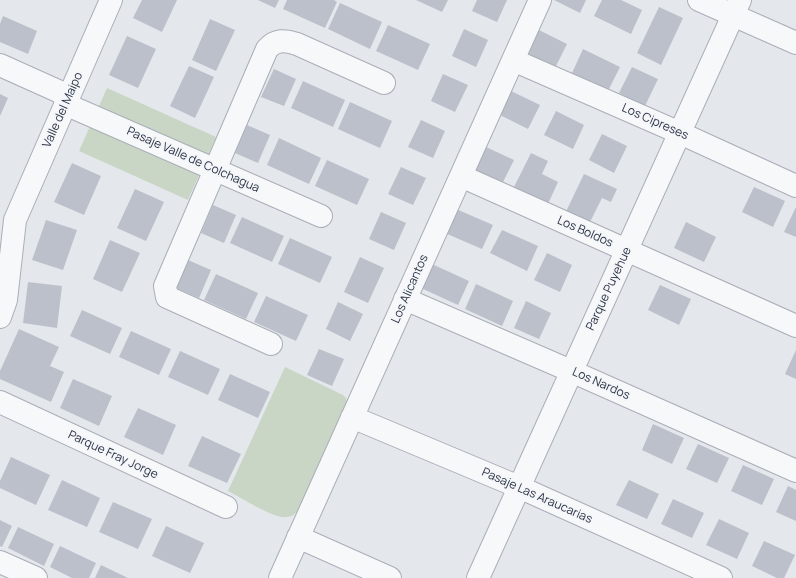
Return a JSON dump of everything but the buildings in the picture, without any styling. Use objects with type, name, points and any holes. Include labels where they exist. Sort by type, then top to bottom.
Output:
[{"type":"street","name":"Valle del Maipo","points":[[0,317],[6,300],[7,228],[67,100],[111,0]]},
{"type":"street","name":"Los Alicantos","points":[[280,578],[540,0]]},
{"type":"street","points":[[699,0],[737,8],[796,43]]},
{"type":"street","name":"Parque Puyehue","points":[[478,578],[737,8]]},
{"type":"street","points":[[271,344],[167,297],[165,286],[266,49],[272,43],[287,41],[297,44],[384,83]]},
{"type":"street","name":"Los Cipreses","points":[[513,60],[680,133],[796,186]]},
{"type":"street","name":"Pasaje Valle de Colchagua","points":[[0,66],[67,100],[215,170],[320,216]]},
{"type":"street","name":"Los Boldos","points":[[461,176],[796,326]]},
{"type":"street","name":"Los Nardos","points":[[405,299],[796,471]]},
{"type":"street","name":"Parque Fray Jorge","points":[[0,402],[226,507]]},
{"type":"street","name":"Pasaje Las Araucarias","points":[[352,417],[519,487],[721,578]]},
{"type":"street","points":[[298,537],[390,578]]},
{"type":"street","points":[[0,562],[36,578]]},
{"type":"green space","points":[[107,88],[216,137],[188,200],[79,151]]},
{"type":"green space","points":[[285,367],[343,395],[346,398],[347,403],[301,507],[293,515],[281,517],[257,507],[228,491]]}]
